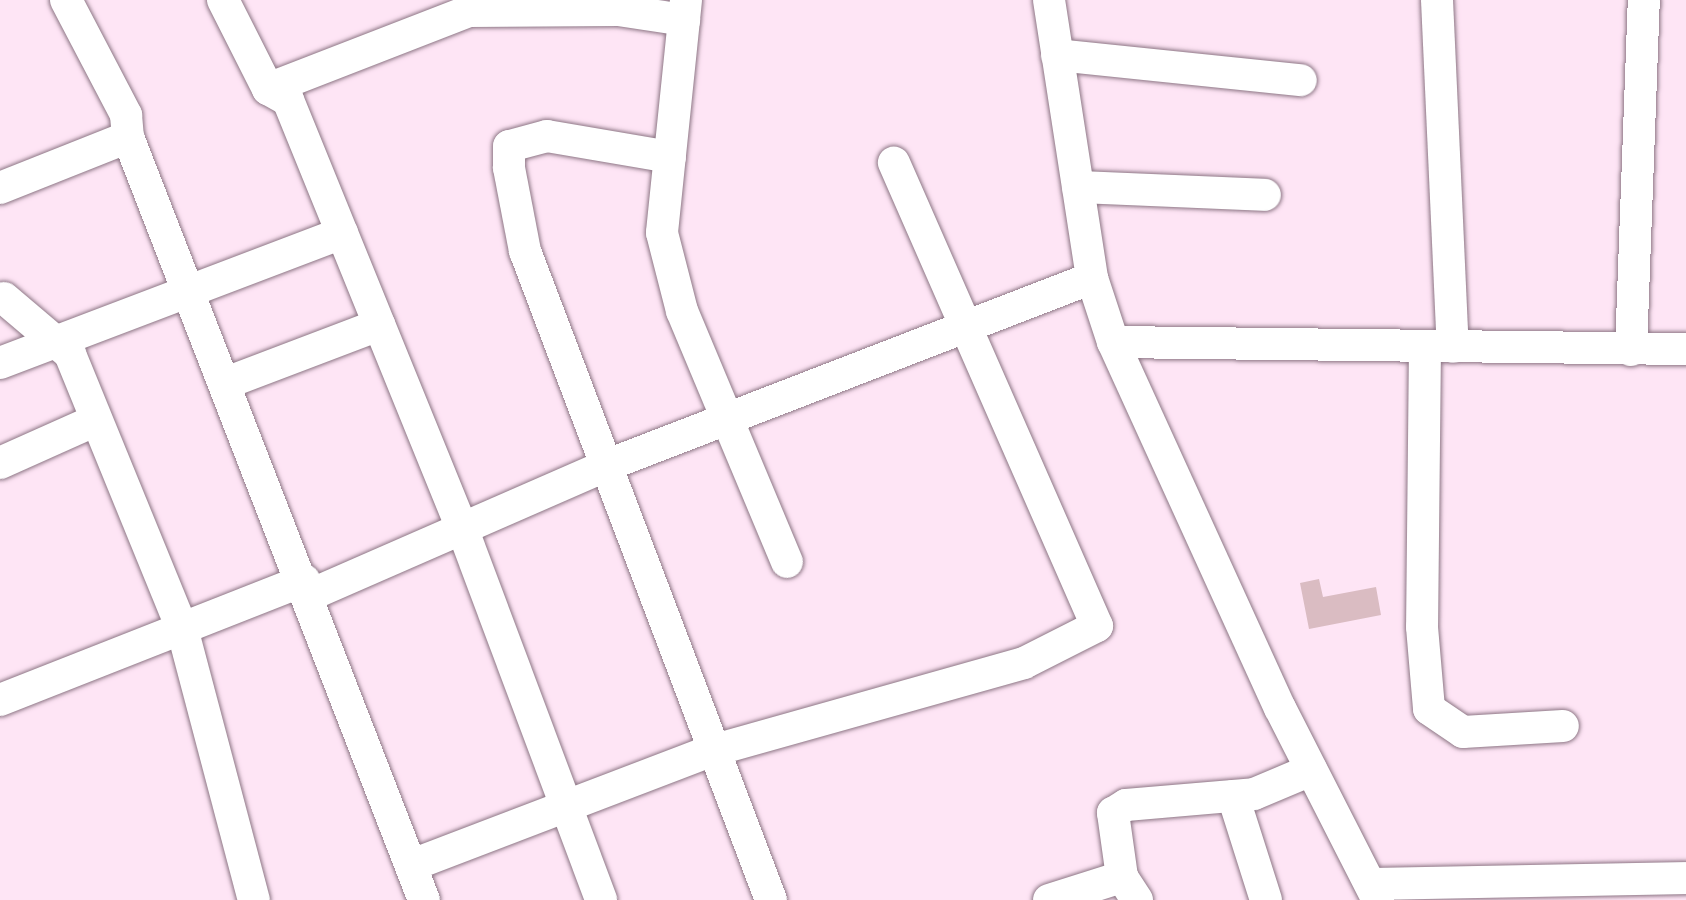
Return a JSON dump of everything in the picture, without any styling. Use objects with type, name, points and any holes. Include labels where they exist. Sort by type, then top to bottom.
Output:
[{"type":"street","points":[[66,0],[127,115],[128,137],[307,587],[424,900]]},
{"type":"street","points":[[223,0],[268,89],[288,100],[461,525],[601,900]]},
{"type":"street","points":[[1049,0],[1092,278],[1113,342],[1311,770],[1377,892],[1686,878]]},
{"type":"street","points":[[1437,0],[1439,347],[1422,627],[1429,709],[1463,732],[1563,726]]},
{"type":"street","points":[[1631,349],[1644,0]]},
{"type":"street","points":[[268,89],[469,11],[685,10],[662,233],[682,311],[787,562]]},
{"type":"street","points":[[1057,55],[1301,80]]},
{"type":"street","points":[[670,157],[547,136],[509,146],[525,251],[711,751],[771,900]]},
{"type":"street","points":[[0,188],[128,137]]},
{"type":"street","points":[[412,865],[567,809],[711,751],[1024,663],[1097,626],[964,332],[894,163]]},
{"type":"street","points":[[1078,187],[1265,195]]},
{"type":"street","points":[[2,292],[11,359],[342,233]]},
{"type":"street","points":[[0,700],[182,628],[307,587],[605,466],[964,332],[1092,278]]},
{"type":"street","points":[[2,292],[70,354],[182,628],[254,900]]},
{"type":"street","points":[[226,383],[379,325]]},
{"type":"street","points":[[1113,342],[1686,349]]},
{"type":"street","points":[[0,463],[96,420]]},
{"type":"street","points":[[1049,900],[1129,888],[1113,813],[1126,805],[1233,796],[1285,786],[1311,770]]},
{"type":"street","points":[[1233,796],[1266,900]]},
{"type":"building","points":[[1319,579],[1323,597],[1376,587],[1381,615],[1309,629],[1300,583]]}]
